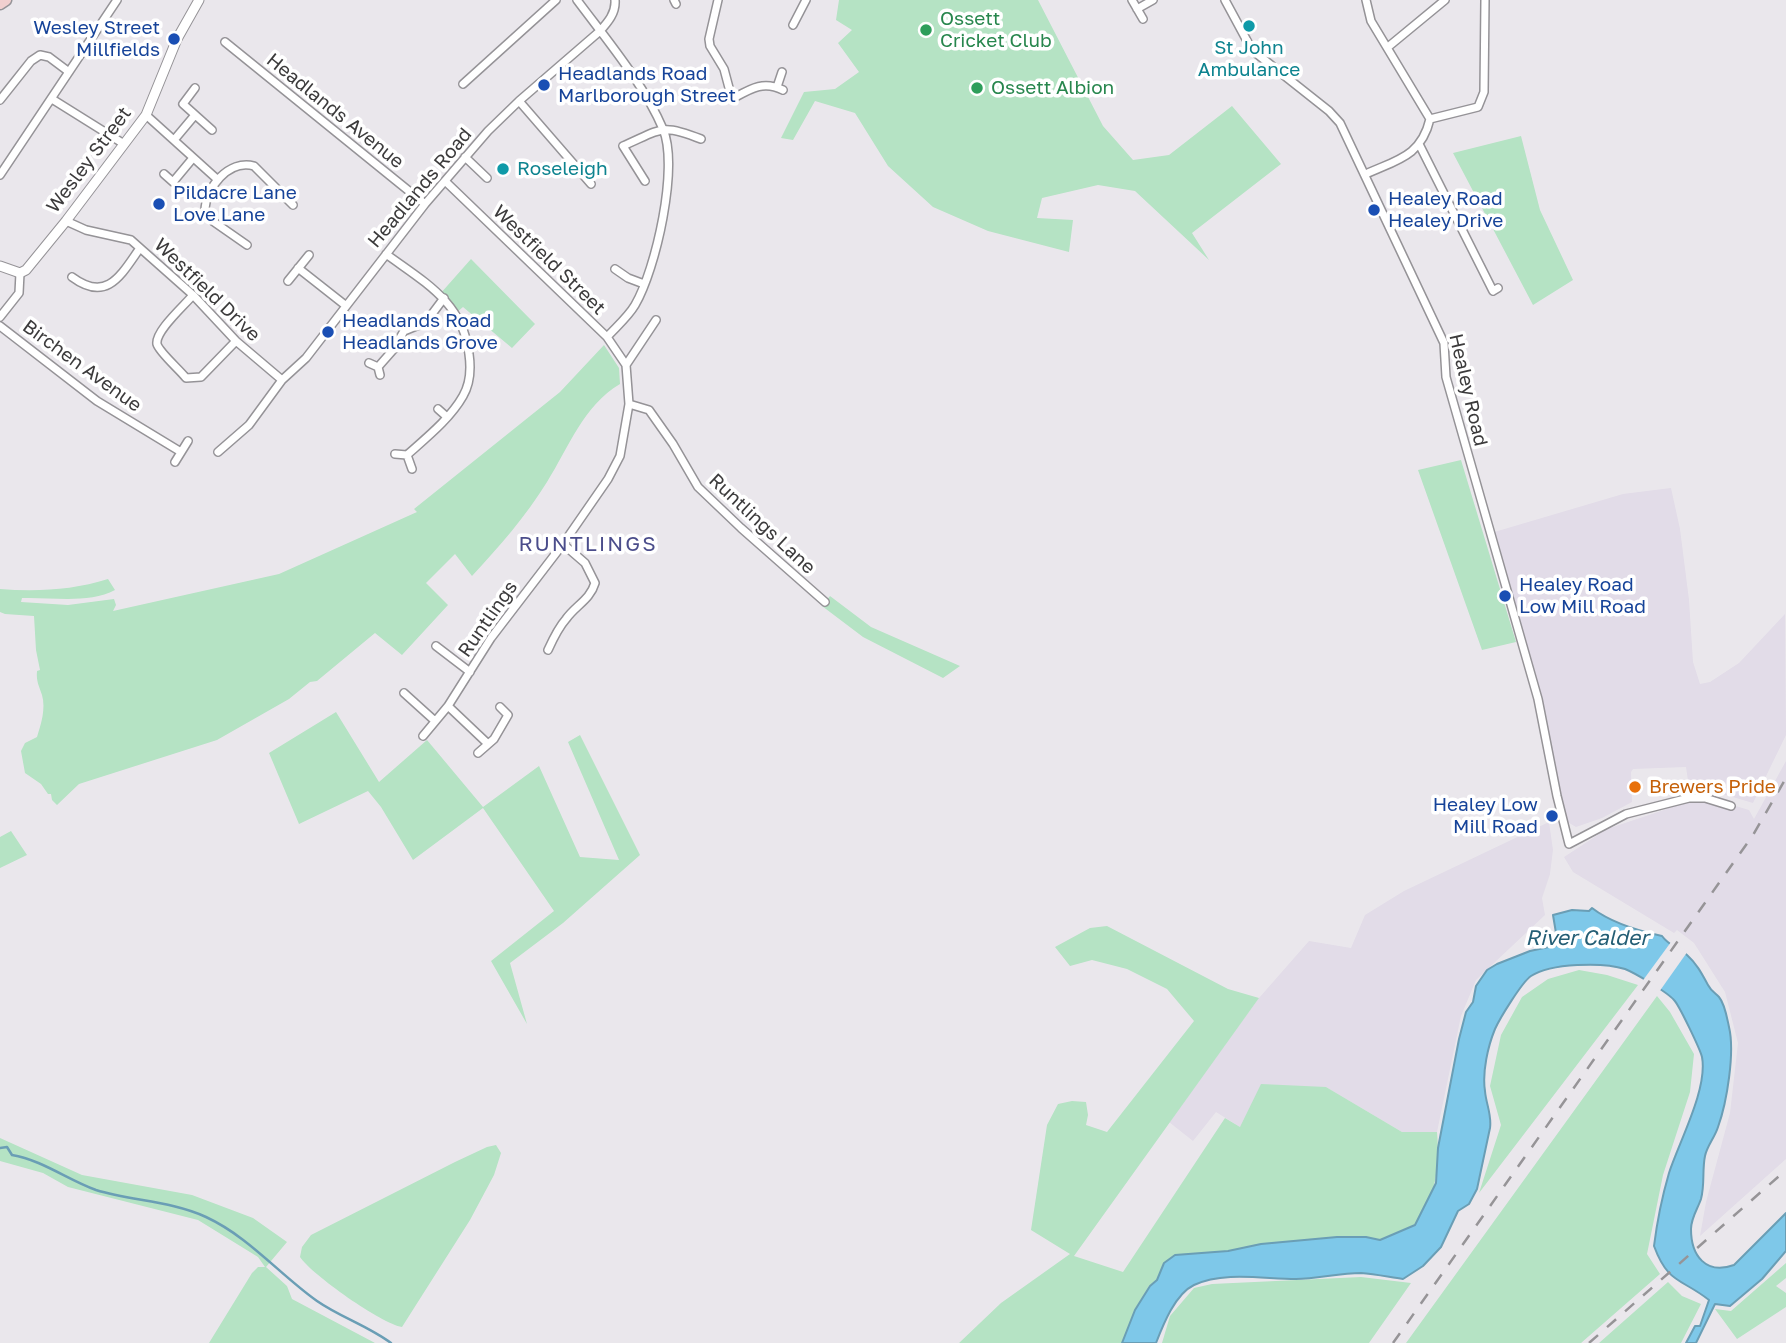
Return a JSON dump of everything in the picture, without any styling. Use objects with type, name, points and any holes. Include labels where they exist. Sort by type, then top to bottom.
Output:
[{"type":"main road","points":[[0,4],[6,0]]},
{"type":"street","points":[[0,175],[117,0]]},
{"type":"street","name":"Wesley Street","points":[[20,273],[26,270],[66,221],[146,115],[177,39],[199,0]]},
{"type":"street","points":[[463,84],[556,0]]},
{"type":"street","points":[[577,0],[634,80],[662,128],[669,155],[662,218],[644,284],[635,304],[607,337]]},
{"type":"street","points":[[600,31],[610,19],[615,0]]},
{"type":"street","points":[[718,0],[709,39],[723,69],[732,99],[758,85],[780,89],[782,72]]},
{"type":"street","points":[[793,25],[796,10],[806,0]]},
{"type":"street","points":[[1132,0],[1143,19]]},
{"type":"street","points":[[1137,9],[1153,0]]},
{"type":"street","name":"Healey Road","points":[[1226,0],[1252,50],[1329,111],[1340,123],[1444,343],[1446,377],[1538,699],[1569,844],[1626,814],[1689,798],[1705,798],[1731,806]]},
{"type":"street","points":[[1366,0],[1371,21],[1430,120]]},
{"type":"street","points":[[1388,47],[1446,0]]},
{"type":"street","points":[[1430,120],[1478,107],[1482,102],[1485,0]]},
{"type":"street","name":"Headlands Road","points":[[218,452],[249,425],[282,380],[306,358],[345,305],[465,157],[519,101],[600,31]]},
{"type":"street","name":"Headlands Avenue","points":[[225,42],[425,204]]},
{"type":"street","points":[[0,100],[31,61],[40,55],[49,57],[69,72]]},
{"type":"street","points":[[195,88],[183,104],[212,130]]},
{"type":"street","points":[[52,99],[124,144]]},
{"type":"street","points":[[519,101],[591,184]]},
{"type":"street","points":[[146,115],[218,180]]},
{"type":"street","points":[[174,140],[195,116]]},
{"type":"street","points":[[1366,174],[1412,153],[1430,120]]},
{"type":"street","points":[[645,181],[623,146],[662,128],[676,129],[701,139]]},
{"type":"street","points":[[1419,144],[1493,291],[1498,288]]},
{"type":"street","points":[[465,157],[487,178]]},
{"type":"street","points":[[164,174],[173,182],[193,158]]},
{"type":"street","points":[[247,245],[237,243],[205,211],[208,196],[218,180],[232,169],[247,164],[254,166],[284,189],[293,205]]},
{"type":"street","name":"Westfield Street","points":[[444,181],[607,337],[626,365]]},
{"type":"street","name":"Westfield Drive","points":[[66,221],[86,230],[131,240],[193,295],[236,341],[282,380]]},
{"type":"street","points":[[72,277],[88,288],[99,288],[115,281],[140,248]]},
{"type":"street","points":[[386,254],[444,298],[456,313],[468,341],[471,368],[464,396],[446,417],[407,455],[395,454]]},
{"type":"street","points":[[288,281],[309,255]]},
{"type":"street","points":[[0,266],[20,273]]},
{"type":"street","points":[[298,268],[345,305]]},
{"type":"street","points":[[615,269],[644,284]]},
{"type":"street","name":"Birchen Avenue","points":[[0,317],[17,297],[20,273]]},
{"type":"street","points":[[99,288],[100,299]]},
{"type":"street","points":[[193,295],[161,331],[157,340],[159,348],[186,378],[196,379],[206,374],[236,341]]},
{"type":"street","points":[[369,363],[379,371],[404,331],[426,322],[444,298]]},
{"type":"street","points":[[626,365],[656,320]]},
{"type":"street","name":"Birchen Avenue","points":[[0,326],[97,401],[181,452]]},
{"type":"street","name":"Runtlings","points":[[423,736],[448,706],[491,638],[563,544],[608,479],[620,456],[629,404],[626,365]]},
{"type":"street","name":"Runtlings Lane","points":[[629,404],[649,410],[698,487],[825,603]]},
{"type":"street","points":[[438,409],[446,417]]},
{"type":"street","points":[[175,462],[188,441]]},
{"type":"street","points":[[407,455],[412,469]]},
{"type":"street","points":[[548,650],[556,632],[567,617],[587,600],[595,583],[585,563],[563,544]]},
{"type":"street","points":[[436,646],[470,672]]},
{"type":"street","points":[[404,693],[435,721]]},
{"type":"street","points":[[448,706],[487,743]]},
{"type":"street","points":[[500,707],[509,715]]},
{"type":"street","points":[[478,753],[494,739],[509,715],[518,711]]},
{"type":"shaded area","points":[[1671,488],[1680,529],[1689,600],[1693,662],[1700,684],[1710,682],[1739,663],[1785,614],[1786,735],[1753,803],[1726,795],[1690,794],[1686,767],[1633,769],[1632,802],[1602,818],[1576,827],[1566,821],[1541,713],[1491,533],[1623,494]]},
{"type":"shaded area","points":[[1786,761],[1786,1159],[1700,1236],[1706,1202],[1730,1113],[1738,1043],[1725,992],[1694,943],[1677,930],[1674,933],[1573,872],[1564,857],[1607,829],[1685,803],[1703,800],[1724,809],[1729,804],[1749,810],[1754,819]]},
{"type":"shaded area","points":[[1549,822],[1553,850],[1550,874],[1542,898],[1545,915],[1476,980],[1461,1016],[1437,1132],[1402,1132],[1326,1087],[1240,1127],[1216,1112],[1193,1141],[1169,1122],[1259,998],[1309,941],[1351,948],[1365,915],[1404,891]]},
{"type":"green space","points":[[839,0],[1038,0],[1103,126],[1133,160],[1169,155],[1232,106],[1281,164],[1192,233],[1209,260],[1135,191],[1098,185],[1042,198],[1037,218],[1073,220],[1069,252],[988,231],[933,207],[888,166],[855,113],[815,101],[793,140],[781,138],[804,92],[835,89],[859,72],[838,43],[852,30],[836,20]]},
{"type":"green space","points":[[1521,136],[1540,210],[1573,280],[1533,305],[1453,153]]},
{"type":"green space","points":[[471,259],[535,324],[512,348],[463,307],[456,313],[440,294]]},
{"type":"green space","points":[[604,345],[619,368],[620,384],[607,393],[586,415],[530,507],[472,576],[455,554],[426,583],[448,605],[402,655],[375,633],[317,681],[310,682],[289,699],[217,740],[79,784],[57,805],[41,784],[25,773],[21,751],[25,743],[37,737],[43,711],[37,678],[37,671],[40,670],[34,616],[0,612],[0,589],[55,589],[108,579],[115,590],[94,597],[22,598],[21,602],[68,605],[114,599],[116,605],[113,611],[279,574],[417,512],[414,509],[560,392]]},
{"type":"green space","points":[[1461,460],[1516,642],[1482,650],[1418,470]]},
{"type":"green space","points":[[830,596],[871,627],[960,666],[943,678],[863,637],[822,606]]},
{"type":"green space","points":[[336,712],[379,782],[427,740],[483,807],[539,766],[580,857],[619,860],[568,742],[580,735],[640,855],[563,923],[510,963],[527,1024],[491,961],[554,911],[483,808],[413,860],[381,807],[368,791],[299,824],[269,753]]},
{"type":"green space","points":[[11,831],[27,855],[0,868],[0,837]]},
{"type":"green space","points":[[1107,926],[1228,989],[1259,998],[1074,1256],[1123,1272],[1225,1118],[1240,1127],[1261,1084],[1326,1087],[1402,1132],[1437,1132],[1438,1157],[1432,1193],[1415,1225],[1380,1240],[1337,1237],[1175,1255],[1164,1263],[1157,1280],[1149,1286],[1135,1310],[1122,1343],[959,1343],[1001,1303],[1070,1254],[1031,1230],[1047,1125],[1058,1104],[1086,1102],[1086,1125],[1107,1132],[1194,1021],[1167,989],[1127,969],[1092,960],[1070,966],[1055,947],[1090,928]]},
{"type":"green space","points":[[1579,970],[1638,985],[1479,1193],[1501,1125],[1490,1086],[1501,1035],[1522,997],[1548,979]]},
{"type":"green space","points":[[1657,996],[1670,1012],[1694,1054],[1690,1092],[1663,1175],[1647,1254],[1660,1274],[1581,1343],[1406,1343]]},
{"type":"green space","points":[[0,1138],[82,1175],[192,1195],[253,1218],[287,1242],[266,1267],[287,1286],[292,1299],[375,1343],[209,1343],[252,1273],[258,1267],[265,1267],[258,1257],[198,1220],[68,1187],[43,1173],[0,1161]]},
{"type":"green space","points":[[496,1145],[501,1153],[494,1175],[470,1220],[402,1327],[348,1298],[300,1257],[302,1247],[311,1235],[455,1162]]},
{"type":"green space","points":[[1786,1263],[1786,1278],[1776,1286],[1786,1293],[1786,1307],[1737,1339],[1715,1309],[1731,1311]]},
{"type":"green space","points":[[1361,1277],[1411,1283],[1369,1343],[1162,1343],[1170,1316],[1194,1288],[1212,1284]]},
{"type":"green space","points":[[1668,1282],[1682,1296],[1701,1304],[1681,1343],[1599,1343]]},
{"type":"water","name":"River Calder","points":[[1592,908],[1607,918],[1662,936],[1694,962],[1724,1007],[1731,1037],[1729,1077],[1717,1131],[1705,1156],[1701,1199],[1691,1225],[1697,1255],[1708,1265],[1715,1267],[1734,1265],[1786,1213],[1786,1251],[1762,1279],[1730,1306],[1715,1304],[1696,1343],[1686,1343],[1695,1326],[1700,1326],[1709,1300],[1670,1274],[1654,1246],[1669,1173],[1697,1100],[1703,1070],[1702,1057],[1685,1018],[1670,997],[1625,969],[1591,965],[1551,968],[1531,976],[1495,1029],[1485,1068],[1484,1084],[1490,1128],[1477,1189],[1469,1204],[1458,1211],[1441,1247],[1423,1266],[1403,1279],[1361,1273],[1304,1279],[1231,1277],[1206,1281],[1194,1285],[1181,1295],[1170,1311],[1156,1343],[1122,1343],[1135,1310],[1157,1280],[1164,1263],[1175,1255],[1337,1237],[1380,1240],[1415,1225],[1436,1183],[1438,1148],[1459,1039],[1476,986],[1487,970],[1497,964],[1530,951],[1558,945],[1553,915],[1572,910],[1589,911]]},
{"type":"pier","points":[[1671,942],[1688,951],[1659,992],[1641,983]]},
{"type":"waterway","points":[[0,1148],[7,1147],[12,1155],[34,1161],[96,1190],[179,1208],[206,1217],[250,1245],[317,1301],[391,1343]]},
{"type":"railway","points":[[1393,1343],[1753,835],[1786,778]]},
{"type":"railway","points":[[1589,1343],[1786,1170]]},
{"type":"place","name":"St John Ambulance","points":[[1249,26]]},
{"type":"place","name":"Ossett Cricket Club","points":[[926,30]]},
{"type":"place","name":"Wesley Street Millfields","points":[[174,39]]},
{"type":"place","name":"Headlands Road Marlborough Street","points":[[544,85]]},
{"type":"place","name":"Ossett Albion","points":[[977,88]]},
{"type":"place","name":"Roseleigh","points":[[503,169]]},
{"type":"place","name":"Pildacre Lane Love Lane","points":[[159,204]]},
{"type":"place","name":"Healey Road Healey Drive","points":[[1374,210]]},
{"type":"place","name":"Headlands Road Headlands Grove","points":[[328,332]]},
{"type":"place","name":"Healey Road Low Mill Road","points":[[1505,596]]},
{"type":"place","name":"Brewers Pride","points":[[1635,787]]},
{"type":"place","name":"Healey Low Mill Road","points":[[1552,816]]},
{"type":"district","name":"RUNTLINGS","points":[[588,544]]}]
